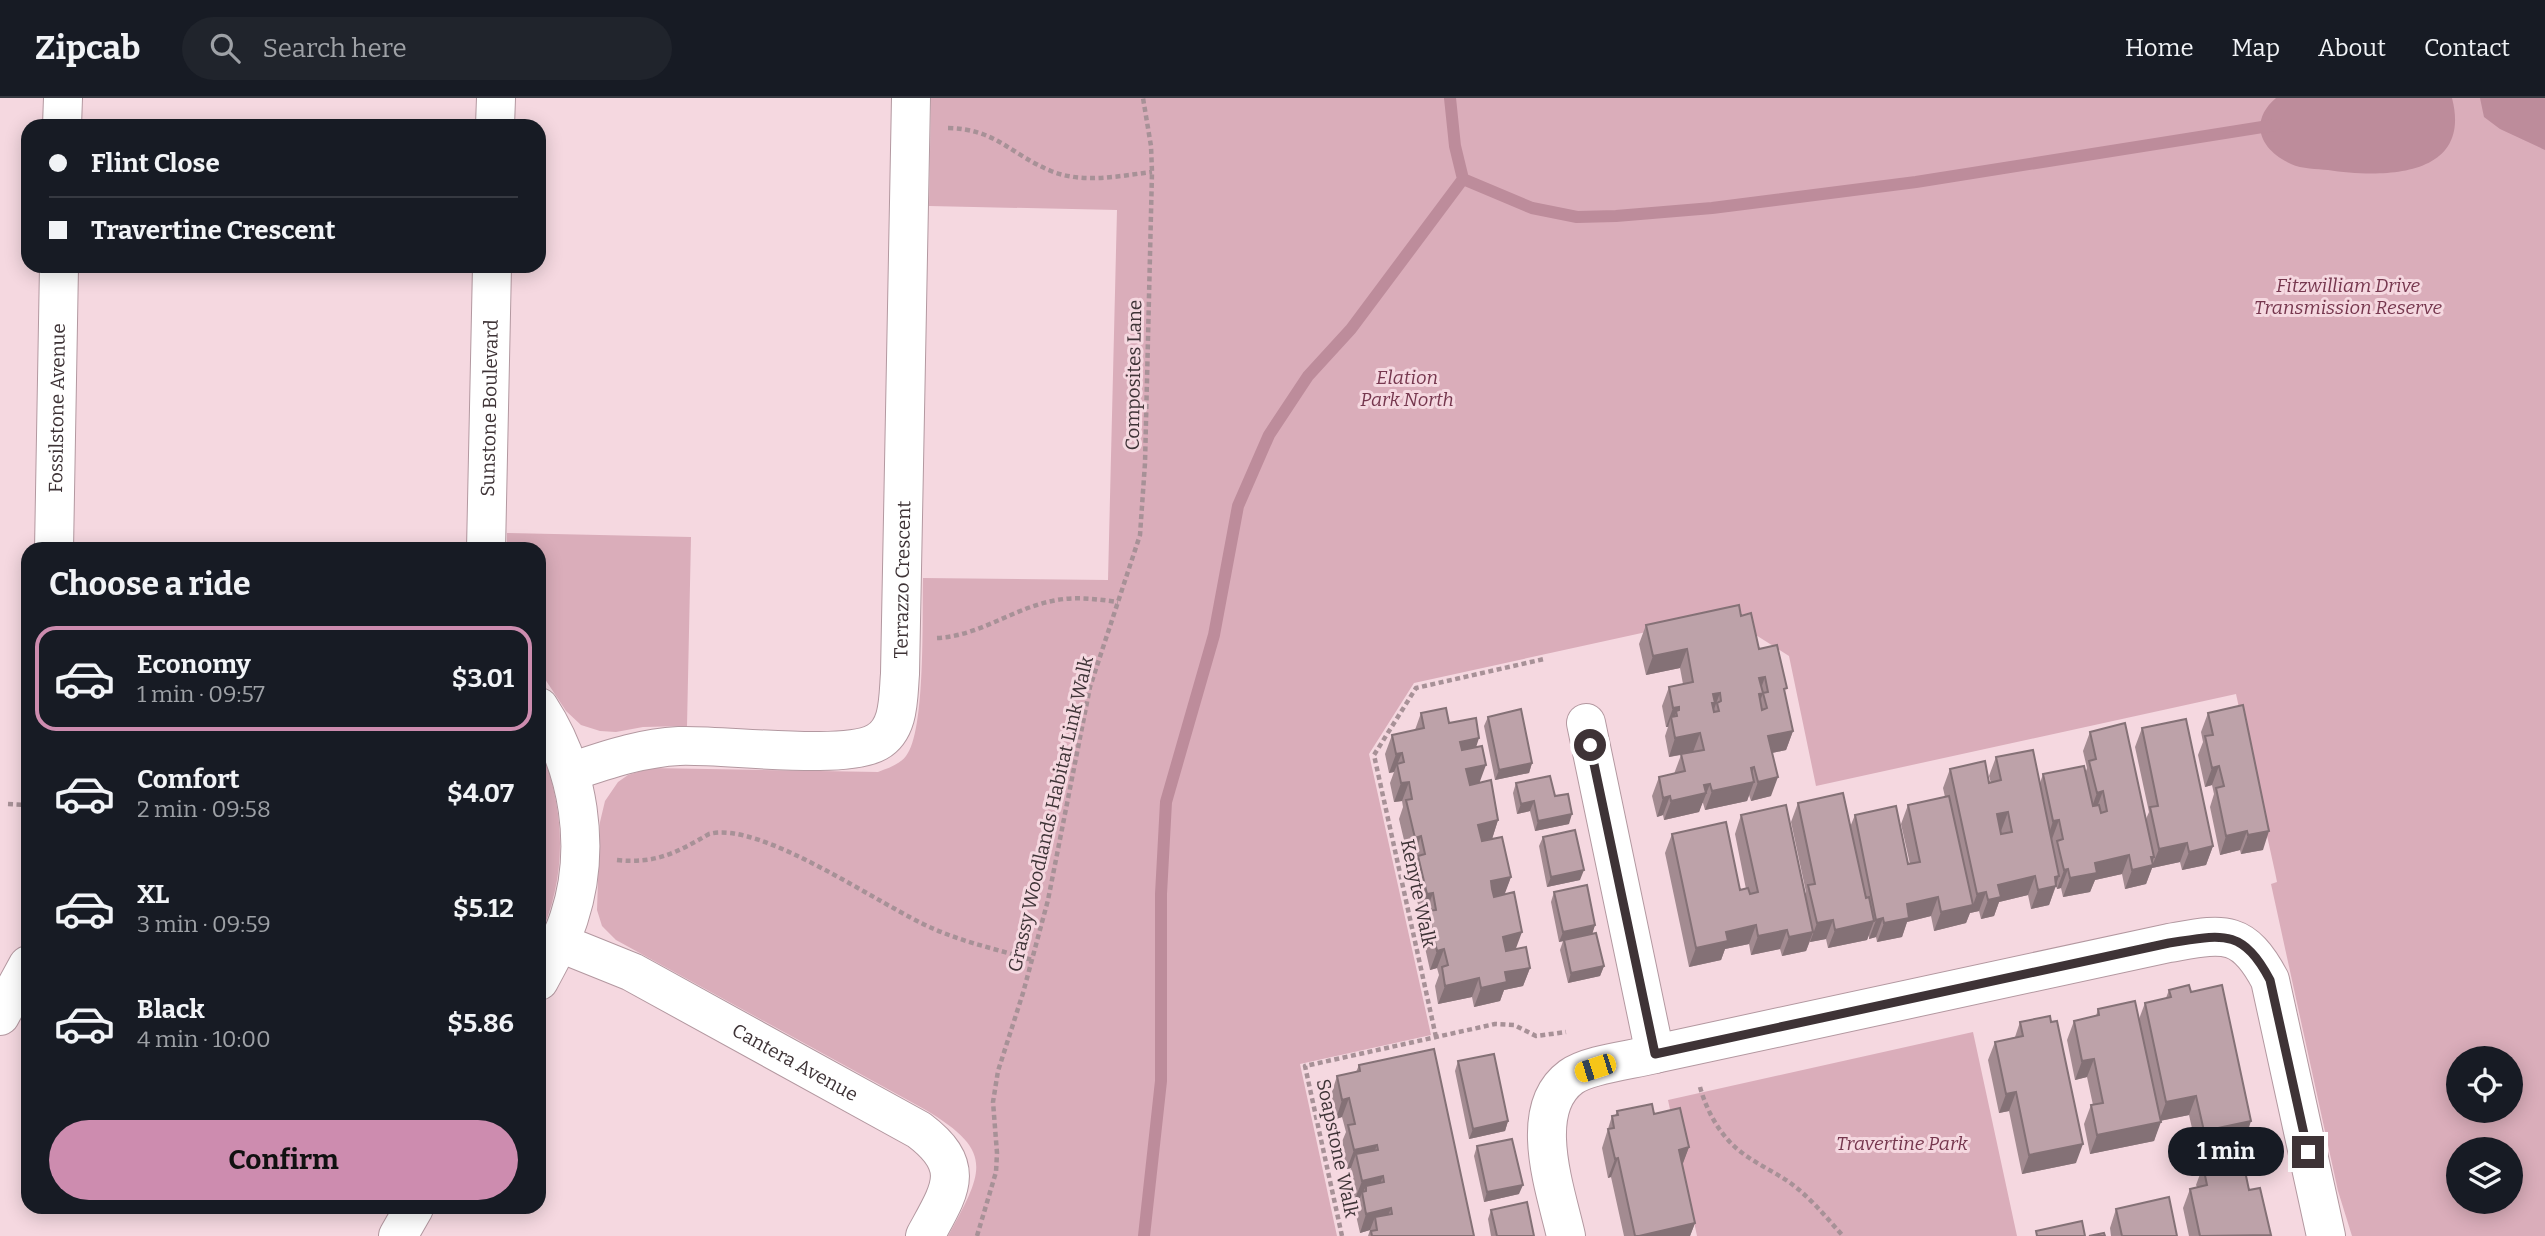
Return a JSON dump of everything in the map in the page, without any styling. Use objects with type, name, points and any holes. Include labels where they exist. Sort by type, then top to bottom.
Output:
[{"type":"street","points":[[62,119],[63,98]]},
{"type":"street","points":[[495,119],[496,98]]},
{"type":"street","name":"Terrazzo Crescent","points":[[570,772],[630,752],[653,748],[682,746],[834,750],[861,747],[877,742],[894,722],[900,638],[911,113]]},
{"type":"street","name":"Fossilstone Avenue","points":[[54,542],[59,273]]},
{"type":"street","name":"Sunstone Boulevard","points":[[486,542],[492,273]]},
{"type":"street","points":[[546,719],[570,772],[581,832],[576,891],[560,943],[546,968]]},
{"type":"street","points":[[1586,723],[1655,1054]]},
{"type":"street","points":[[1566,1236],[1548,1155],[1547,1129],[1549,1107],[1560,1087],[1573,1076],[1655,1054],[2207,937],[2231,939],[2245,945],[2258,957],[2270,980],[2326,1236]]},
{"type":"street","name":"Cantera Avenue","points":[[560,943],[632,972],[919,1130],[937,1144],[950,1166],[950,1178],[946,1193],[925,1236]]},
{"type":"street","points":[[0,1016],[21,978]]},
{"type":"street","points":[[398,1236],[411,1214]]},
{"type":"path","points":[[911,113],[952,128],[982,132],[1039,165],[1065,175],[1099,178],[1152,172],[1152,146],[1143,98]]},
{"type":"path","name":"Composites Lane","points":[[1118,602],[1135,555],[1143,512],[1152,172]]},
{"type":"path","points":[[900,638],[946,638],[1053,600],[1078,598],[1118,602]]},
{"type":"path","name":"Grassy Woodlands Habitat Link Walk","points":[[977,1236],[996,1172],[993,1102],[998,1071],[1033,960],[1048,900],[1083,717],[1118,602]]},
{"type":"path","name":"Kenyte Walk","points":[[1436,1037],[1374,755],[1416,688],[1544,659]]},
{"type":"path","points":[[8,804],[21,804]]},
{"type":"path","points":[[636,862],[666,857],[717,832],[741,834],[783,849],[936,930],[1033,960]]},
{"type":"path","points":[[1436,1037],[1495,1024],[1514,1025],[1536,1037],[1566,1032]]},
{"type":"path","name":"Soapstone Walk","points":[[1342,1236],[1305,1066],[1436,1037]]},
{"type":"path","points":[[1700,1087],[1706,1108],[1731,1143],[1745,1156],[1787,1180],[1805,1195],[1843,1236]]},
{"type":"green space","name":"Elation Park North","points":[[931,98],[2545,98],[2545,1236],[2352,1236],[2338,1191],[2271,884],[2277,882],[2236,694],[1816,786],[1789,656],[1724,615],[1414,683],[1369,754],[1431,1035],[1300,1064],[1337,1236],[948,1236],[975,1178],[976,1163],[972,1150],[963,1137],[924,1109],[616,940],[602,926],[597,910],[600,822],[605,801],[618,782],[628,775],[651,768],[878,772],[903,759],[912,743],[920,699],[923,578],[1108,580],[1117,210],[929,206]]},
{"type":"green space","points":[[507,533],[691,537],[687,726],[600,731],[581,725],[566,711],[546,681],[546,542],[507,542]]},
{"type":"green space","points":[[546,764],[559,818],[560,842],[555,891],[546,920]]},
{"type":"green space","name":"Travertine Park","points":[[1973,1032],[2017,1236],[1697,1236],[1668,1100]]},
{"type":"shaded area","points":[[2276,98],[2452,98],[2455,125],[2449,145],[2436,158],[2418,167],[2373,174],[2305,168],[2280,158],[2261,135],[2262,116]]},
{"type":"shaded area","points":[[2480,98],[2545,98],[2545,150],[2500,129],[2484,117]]},
{"type":"building","points":[[1739,605],[1741,616],[1751,613],[1759,649],[1777,645],[1787,688],[1784,689],[1793,731],[1768,736],[1778,777],[1758,782],[1754,767],[1751,768],[1754,782],[1712,791],[1710,784],[1704,785],[1706,793],[1671,801],[1670,796],[1663,798],[1659,777],[1685,771],[1681,754],[1704,750],[1700,733],[1675,738],[1671,717],[1677,716],[1679,707],[1673,708],[1669,687],[1693,682],[1687,649],[1653,656],[1646,625]],"holes":[[[1765,677],[1768,692],[1763,693],[1759,678]],[[1720,693],[1721,701],[1717,703],[1719,711],[1714,712],[1713,694]],[[1763,693],[1767,708],[1762,710],[1759,694]]]},
{"type":"building","points":[[2243,705],[2269,831],[2248,835],[2247,831],[2226,836],[2216,788],[2224,786],[2219,766],[2212,768],[2205,736],[2213,735],[2208,713]]},
{"type":"building","points":[[1446,708],[1449,723],[1476,718],[1479,738],[1460,742],[1462,750],[1482,746],[1486,765],[1466,769],[1470,785],[1491,780],[1498,820],[1478,825],[1482,841],[1502,837],[1511,877],[1491,881],[1492,889],[1494,897],[1514,892],[1522,932],[1503,937],[1506,951],[1526,947],[1530,968],[1505,972],[1507,982],[1481,988],[1479,978],[1445,986],[1442,967],[1448,965],[1444,949],[1437,951],[1428,911],[1436,910],[1433,893],[1427,894],[1418,856],[1425,854],[1421,836],[1415,838],[1406,800],[1412,799],[1409,782],[1401,783],[1397,764],[1404,762],[1402,753],[1396,754],[1392,735],[1424,728],[1421,713]]},
{"type":"building","points":[[1521,709],[1532,763],[1499,770],[1488,717]]},
{"type":"building","points":[[2186,719],[2213,846],[2189,852],[2187,843],[2159,849],[2150,807],[2158,806],[2142,728]]},
{"type":"building","points":[[2125,723],[2154,857],[2151,857],[2153,865],[2132,870],[2129,855],[2095,863],[2097,873],[2070,878],[2068,869],[2064,870],[2057,841],[2063,839],[2059,820],[2053,821],[2043,774],[2084,766],[2093,806],[2099,805],[2101,813],[2107,811],[2103,791],[2097,793],[2089,761],[2096,759],[2090,732]]},
{"type":"building","points":[[2033,750],[2059,876],[2055,877],[2056,886],[2038,890],[2035,876],[1998,885],[2001,897],[1988,900],[1986,892],[1977,894],[1950,769],[1985,761],[1989,783],[2001,780],[1996,757]],"holes":[[[2008,812],[2012,832],[2001,834],[1997,814]]]},
{"type":"building","points":[[1550,776],[1555,796],[1568,794],[1572,814],[1538,821],[1534,801],[1521,804],[1516,783]]},
{"type":"building","points":[[1843,793],[1866,898],[1869,897],[1874,921],[1835,930],[1833,920],[1817,923],[1808,885],[1815,884],[1798,803]]},
{"type":"building","points":[[1949,796],[1973,905],[1941,912],[1938,897],[1907,904],[1909,918],[1884,923],[1883,918],[1876,920],[1855,815],[1896,806],[1908,864],[1920,862],[1908,805]]},
{"type":"building","points":[[1786,805],[1813,932],[1789,937],[1787,930],[1758,936],[1756,925],[1726,932],[1728,941],[1696,948],[1672,834],[1726,822],[1740,890],[1748,888],[1750,894],[1758,892],[1741,815]]},
{"type":"building","points":[[1575,830],[1584,870],[1551,877],[1543,837]]},
{"type":"building","points":[[1587,885],[1595,925],[1563,932],[1554,892]]},
{"type":"building","points":[[1596,933],[1604,966],[1571,973],[1564,940]]},
{"type":"building","points":[[2189,985],[2191,992],[2222,985],[2251,1121],[2204,1131],[2196,1096],[2166,1102],[2145,1003],[2171,997],[2169,990]]},
{"type":"building","points":[[2135,1001],[2161,1122],[2097,1135],[2091,1105],[2103,1103],[2094,1059],[2082,1061],[2074,1021],[2099,1015],[2098,1009]]},
{"type":"building","points":[[2050,1016],[2051,1022],[2057,1021],[2083,1144],[2029,1155],[2016,1092],[2006,1094],[1995,1042],[2023,1036],[2020,1022]]},
{"type":"building","points":[[1434,1049],[1474,1236],[1372,1236],[1371,1231],[1377,1230],[1375,1217],[1392,1214],[1391,1208],[1366,1214],[1362,1192],[1366,1191],[1366,1186],[1384,1182],[1383,1176],[1362,1181],[1356,1154],[1378,1150],[1377,1145],[1354,1150],[1348,1125],[1355,1124],[1349,1098],[1342,1100],[1337,1076],[1360,1071],[1359,1065]]},
{"type":"building","points":[[1494,1054],[1508,1121],[1473,1129],[1458,1061]]},
{"type":"building","points":[[1652,1104],[1654,1114],[1680,1108],[1689,1147],[1679,1150],[1695,1223],[1635,1236],[1618,1158],[1615,1159],[1608,1129],[1614,1128],[1612,1116],[1618,1115],[1617,1111]]},
{"type":"building","points":[[1512,1139],[1523,1185],[1487,1192],[1477,1146]]},
{"type":"building","points":[[2242,1157],[2249,1190],[2260,1188],[2271,1235],[2200,1236],[2190,1189],[2207,1185],[2203,1166]]},
{"type":"building","points":[[2169,1197],[2177,1236],[2122,1236],[2116,1209]]},
{"type":"building","points":[[1527,1202],[1534,1236],[1497,1236],[1491,1210]]},
{"type":"building","points":[[2082,1221],[2085,1236],[2037,1236],[2036,1231]]},
{"type":"waterway","points":[[1450,98],[1455,146],[1463,179]]},
{"type":"waterway","points":[[1463,179],[1532,208],[1577,217],[1616,216],[1712,208],[1916,182],[2275,125]]},
{"type":"waterway","points":[[1144,1236],[1161,1081],[1161,894],[1166,802],[1214,635],[1238,506],[1269,435],[1308,376],[1351,329],[1463,179]]},
{"type":"route","points":[[1590,745],[1655,1054],[2169,943],[2207,937],[2231,939],[2245,945],[2258,957],[2270,980],[2308,1152]]},
{"type":"park label","name":"Fitzwilliam Drive Transmission Reserve","points":[[2348,296]]}]
